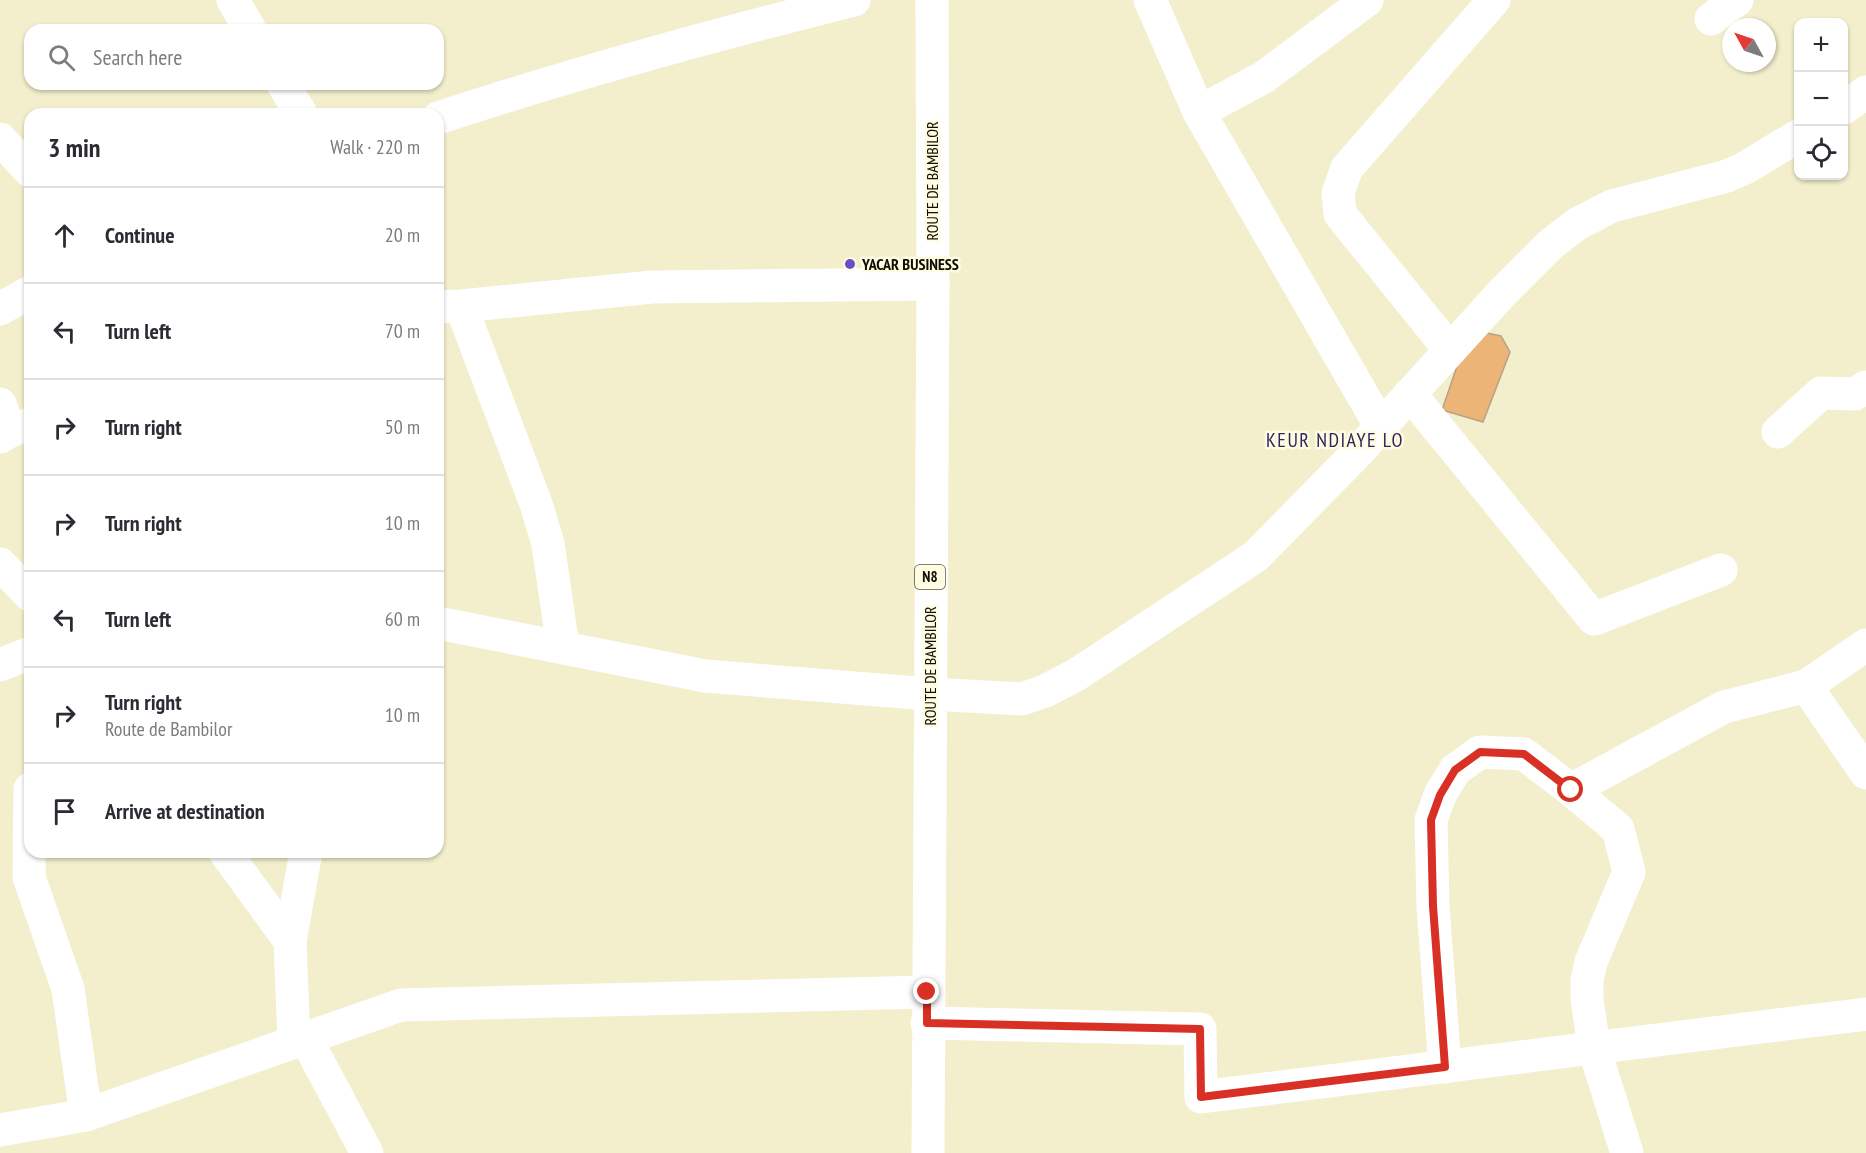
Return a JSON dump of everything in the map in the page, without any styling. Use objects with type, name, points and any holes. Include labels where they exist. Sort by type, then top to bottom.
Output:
[{"type":"street","points":[[232,0],[246,24]]},
{"type":"street","points":[[444,116],[545,83],[854,0]]},
{"type":"street","name":"ROUTE DE BAMBILOR","points":[[928,1153],[927,1008],[933,284],[932,0]]},
{"type":"street","points":[[1150,0],[1199,112],[1381,427]]},
{"type":"street","points":[[1199,112],[1264,77],[1367,0]]},
{"type":"street","points":[[1450,350],[1340,214],[1338,193],[1347,168],[1494,0]]},
{"type":"street","points":[[1711,19],[1737,0]]},
{"type":"street","points":[[287,90],[297,108]]},
{"type":"street","points":[[1848,105],[1866,92]]},
{"type":"street","points":[[444,624],[705,676],[1022,699],[1045,691],[1076,675],[1256,556],[1381,427],[1501,294],[1551,244],[1577,224],[1612,206],[1727,176],[1745,168],[1794,137]]},
{"type":"street","points":[[0,140],[24,165]]},
{"type":"street","points":[[563,646],[548,544],[536,504],[449,307],[652,287],[933,284]]},
{"type":"street","points":[[0,309],[24,295]]},
{"type":"street","points":[[1778,432],[1821,393],[1855,394],[1866,387]]},
{"type":"street","points":[[1410,394],[1594,619],[1722,570]]},
{"type":"street","points":[[0,564],[24,589]]},
{"type":"street","points":[[1571,790],[1724,707],[1806,686],[1866,645]]},
{"type":"street","points":[[0,665],[24,655]]},
{"type":"street","points":[[1806,686],[1866,772]]},
{"type":"street","points":[[1445,1067],[1433,906],[1431,820],[1440,795],[1455,770],[1480,752],[1524,754],[1618,829],[1629,872],[1591,962],[1587,980],[1587,999],[1594,1048],[1627,1153]]},
{"type":"street","points":[[29,858],[29,877],[68,989],[86,1115]]},
{"type":"street","points":[[229,858],[290,941]]},
{"type":"street","points":[[305,858],[290,941],[299,1039],[367,1153]]},
{"type":"street","points":[[0,1130],[86,1115],[401,1005],[927,1008],[1200,1029],[1201,1097],[1866,1014]]},
{"type":"building","points":[[1482,332],[1501,336],[1510,352],[1483,422],[1442,410],[1465,343]]},
{"type":"place","name":"YACAR BUSINESS","points":[[850,264]]},
{"type":"district","name":"KEUR NDIAYE LO","points":[[1335,440]]},
{"type":"route","points":[[927,992],[927,1023],[1200,1029],[1201,1097],[1445,1067],[1433,906],[1431,820],[1440,795],[1455,770],[1480,752],[1524,754],[1571,790]]}]
